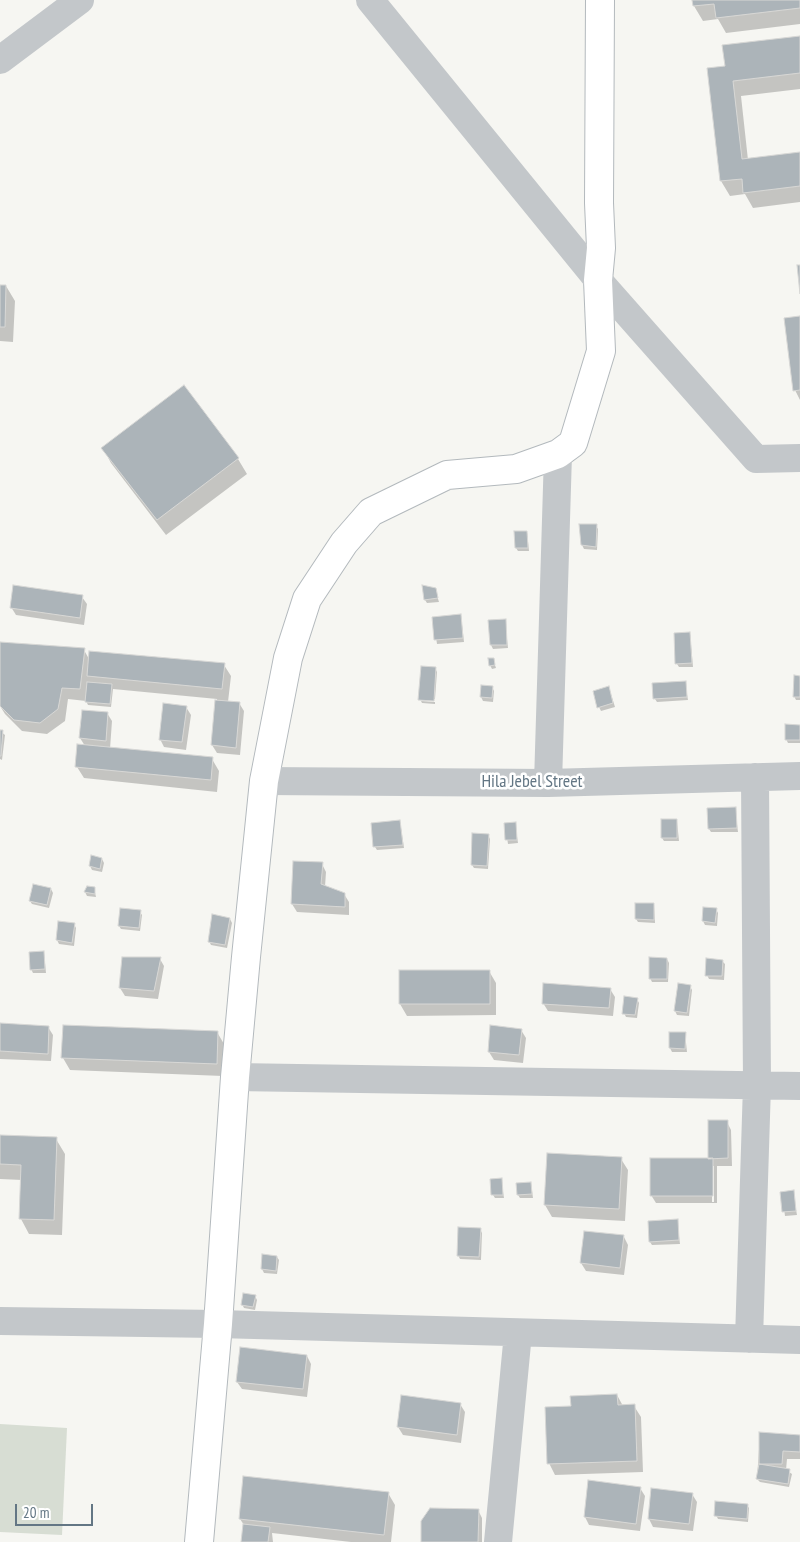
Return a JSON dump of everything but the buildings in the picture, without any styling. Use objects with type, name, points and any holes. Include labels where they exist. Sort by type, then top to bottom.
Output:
[{"type":"main road","points":[[199,1542],[218,1324],[235,1077],[264,781],[288,658],[307,599],[344,543],[371,512],[447,475],[516,469],[558,454],[573,443],[601,351],[598,280],[601,248],[598,203],[600,0]]},
{"type":"street","points":[[0,60],[80,0]]},
{"type":"street","points":[[370,0],[598,280],[756,459],[800,458]]},
{"type":"street","points":[[548,782],[558,454]]},
{"type":"street","name":"Hila Jebel Street","points":[[264,781],[548,782],[800,776]]},
{"type":"street","points":[[750,1339],[757,1085],[755,777]]},
{"type":"street","points":[[235,1077],[800,1086]]},
{"type":"street","points":[[0,1321],[218,1324],[800,1340]]},
{"type":"street","points":[[498,1542],[518,1333]]},
{"type":"shaded area","points":[[0,1424],[67,1428],[62,1535],[0,1532]]}]
